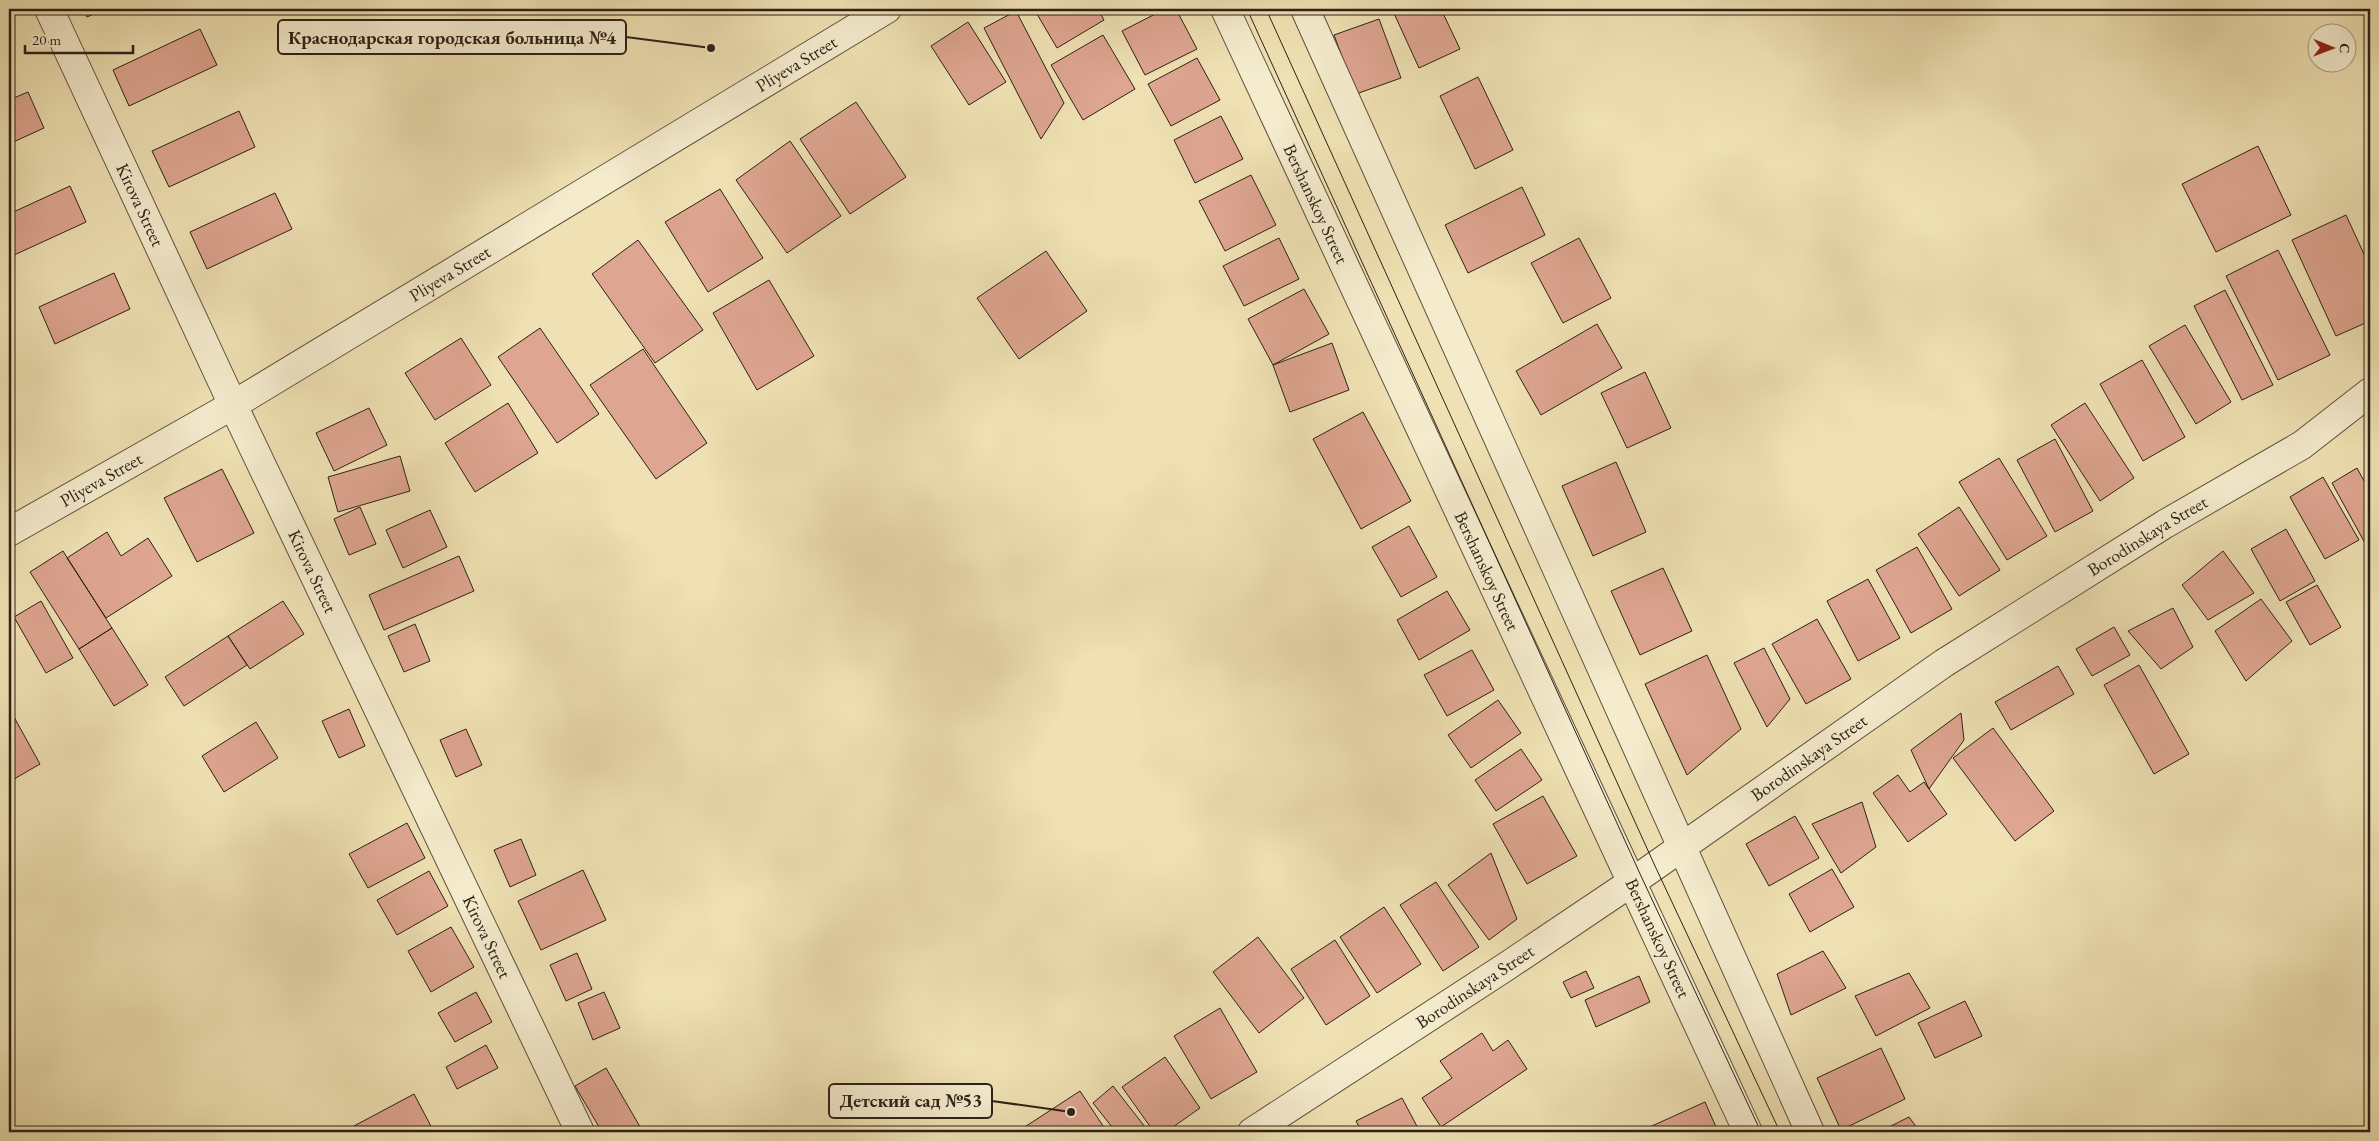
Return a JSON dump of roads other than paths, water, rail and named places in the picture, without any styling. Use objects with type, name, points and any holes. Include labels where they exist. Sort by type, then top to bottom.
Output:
[{"type":"street","name":"Kirova Street","points":[[49,9],[233,405],[580,1132]]},
{"type":"street","name":"Pliyeva Street","points":[[9,532],[233,405],[887,9]]},
{"type":"street","name":"Bershanskoy Street","points":[[1225,9],[1748,1132]]},
{"type":"street","points":[[1305,9],[1810,1132]]},
{"type":"street","name":"Borodinskaya Street","points":[[1252,1132],[1285,1123],[1504,968],[1632,882],[1944,663],[2165,524],[2302,445],[2370,392]]},
{"type":"tram line","points":[[1247,9],[1641,876],[1761,1132]]},
{"type":"tram line","points":[[1266,9],[1655,866],[1780,1132]]},
{"type":"place","name":"Краснодарская городская больница №4","points":[[711,48]]},
{"type":"place","name":"Детский сад №53","points":[[1071,1112]]}]
